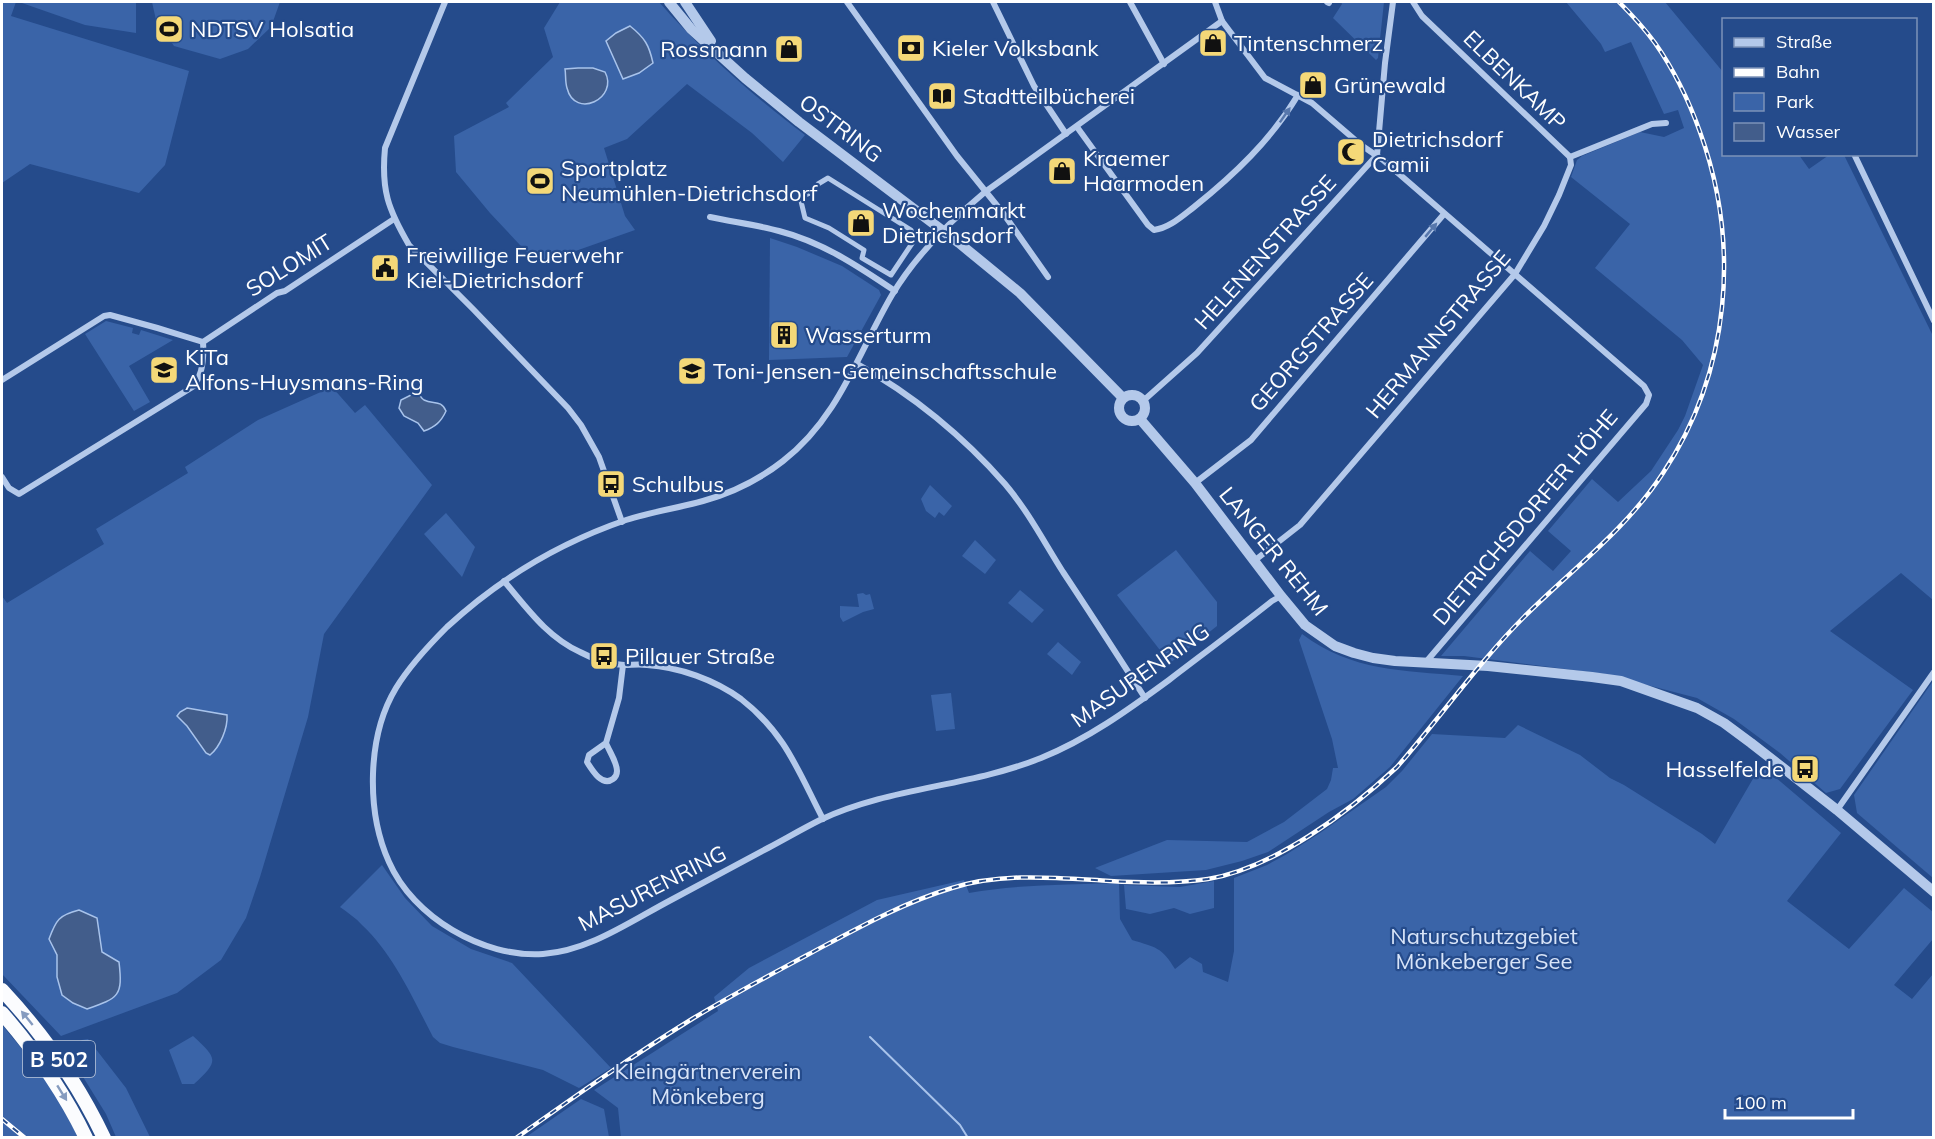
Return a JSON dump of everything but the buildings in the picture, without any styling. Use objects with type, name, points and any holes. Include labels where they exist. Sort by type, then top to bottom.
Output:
[{"type":"highway","name":"B 502","points":[[2,990],[43,1038],[64,1067],[89,1107],[104,1137]]},
{"type":"highway","name":"B 502","points":[[2,1013],[52,1077],[86,1137]]},
{"type":"street","points":[[445,2],[386,148],[383,171],[386,197],[394,219],[409,245],[535,373],[581,425],[599,458],[621,522]]},
{"type":"street","name":"OSTRING","points":[[669,2],[691,29],[785,111],[942,230]]},
{"type":"street","points":[[847,2],[950,147],[1003,213],[1048,277]]},
{"type":"street","points":[[993,2],[1034,86],[1066,134]]},
{"type":"street","points":[[1130,2],[1164,64]]},
{"type":"street","points":[[1215,2],[1222,21],[1265,78],[1312,103],[1361,145],[1377,155],[1515,274]]},
{"type":"street","points":[[1377,155],[1393,2]]},
{"type":"street","name":"ELBENKAMP","points":[[1413,2],[1422,16],[1570,157]]},
{"type":"street","points":[[679,14],[689,3]]},
{"type":"street","name":"OSTRING","points":[[689,3],[719,54]]},
{"type":"street","name":"MASURENRING","points":[[1222,21],[985,192],[942,230],[894,291],[828,415],[804,442],[771,470],[730,492],[621,522],[545,555],[471,605],[428,646],[410,667],[393,693],[381,725],[373,765],[374,808],[383,846],[391,867],[411,895],[446,928],[478,943],[520,954],[547,954],[568,950],[606,935],[823,819],[852,806],[998,773],[1041,758],[1074,743],[1120,716],[1281,596]]},
{"type":"street","points":[[1077,127],[1148,225],[1154,230],[1163,229],[1206,198],[1237,171],[1271,134],[1298,95]]},
{"type":"street","points":[[1570,157],[1652,124],[1666,123]]},
{"type":"street","name":"HELENENSTRASSE","points":[[1143,400],[1197,353],[1377,155]]},
{"type":"street","points":[[1855,156],[1934,321]]},
{"type":"street","name":"HERMANNSTRASSE","points":[[1254,561],[1300,525],[1515,274],[1544,226],[1559,195],[1571,165],[1570,157]]},
{"type":"street","points":[[828,178],[911,230],[915,239],[891,275],[862,258],[864,250],[829,228],[805,218],[800,197],[813,192],[818,184],[828,178]]},
{"type":"street","name":"GEORGSTRASSE","points":[[1195,483],[1251,440],[1444,214]]},
{"type":"street","points":[[710,217],[779,231],[819,245],[858,265],[894,291]]},
{"type":"street","name":"SOLOMIT","points":[[203,342],[394,219]]},
{"type":"street","points":[[942,230],[1020,293],[1123,398]]},
{"type":"street","name":"DIETRICHSDORFER HÖHE","points":[[1426,662],[1646,404],[1649,395],[1644,386],[1515,274]]},
{"type":"street","points":[[2,380],[104,316],[110,315],[142,323],[203,342],[204,357],[198,381],[194,387],[19,494],[9,489],[2,477]]},
{"type":"street","points":[[857,364],[926,410],[981,459],[1006,485],[1040,531],[1062,570],[1145,698]]},
{"type":"street","points":[[1131,395],[1143,400],[1145,412],[1140,419],[1132,422],[1121,417],[1118,409],[1123,398],[1131,395]]},
{"type":"street","name":"LANGER REHM","points":[[1140,419],[1195,483],[1305,625],[1335,646],[1373,658],[1555,672],[1621,681],[1697,708],[1724,723],[1838,810],[1934,892]]},
{"type":"street","points":[[504,581],[535,619],[565,645],[593,657],[623,665],[646,665],[688,673],[740,699],[758,714],[781,739],[823,819]]},
{"type":"street","points":[[606,743],[617,768],[616,775],[612,780],[606,782],[601,780],[587,762],[589,755],[606,743],[620,698],[623,665]]},
{"type":"street","points":[[1838,810],[1934,672]]},
{"type":"green space","points":[[2,2],[16,2],[11,16],[189,71],[165,165],[139,193],[30,164],[2,183]]},
{"type":"green space","points":[[22,2],[136,2],[136,33],[85,25]]},
{"type":"green space","points":[[152,2],[280,2],[271,27],[248,49],[220,59],[174,46],[156,20]]},
{"type":"green space","points":[[560,2],[659,2],[729,72],[805,135],[783,162],[752,133],[687,84],[627,139],[604,148],[625,216],[635,230],[550,260],[535,261],[456,172],[454,136],[509,107],[506,103],[553,57],[544,28]]},
{"type":"green space","points":[[1341,2],[1384,2],[1376,60],[1333,18]]},
{"type":"green space","points":[[1566,2],[1665,2],[1722,71],[1722,156],[1800,156],[1809,169],[1828,156],[1844,156],[1933,336],[1933,600],[1901,573],[1830,631],[1913,690],[1840,789],[1826,793],[1780,753],[1734,719],[1697,698],[1605,674],[1464,656],[1441,656],[1530,551],[1553,571],[1571,551],[1548,531],[1592,479],[1618,502],[1651,471],[1685,416],[1703,365],[1682,340],[1595,268],[1630,224],[1571,177],[1577,160],[1640,132],[1664,137],[1684,128],[1678,110],[1664,114],[1631,42],[1605,52]]},
{"type":"green space","points":[[770,238],[842,266],[879,290],[881,295],[847,357],[769,360]]},
{"type":"green space","points":[[106,321],[133,328],[132,333],[139,335],[141,330],[173,340],[129,366],[150,402],[134,411],[85,334]]},
{"type":"green space","points":[[332,387],[355,413],[365,405],[432,485],[324,634],[308,717],[260,877],[246,918],[221,960],[177,993],[61,1036],[2,974],[2,596],[7,603],[104,544],[96,529],[188,473],[185,467],[258,420]]},
{"type":"green space","points":[[930,485],[952,506],[944,516],[939,512],[935,518],[926,511],[921,499]]},
{"type":"green space","points":[[446,513],[475,547],[462,577],[424,534]]},
{"type":"green space","points":[[975,540],[996,560],[985,574],[962,556]]},
{"type":"green space","points":[[1176,550],[1217,602],[1217,626],[1170,663],[1117,595]]},
{"type":"green space","points":[[1020,590],[1044,610],[1032,623],[1008,603]]},
{"type":"green space","points":[[857,594],[870,594],[874,609],[843,622],[840,617],[840,606],[859,607]]},
{"type":"green space","points":[[1302,634],[1340,656],[1359,662],[1399,670],[1463,676],[1390,767],[1353,799],[1268,852],[1206,870],[1111,876],[1095,868],[1167,840],[1247,842],[1284,822],[1327,789],[1333,768],[1338,768],[1332,739],[1299,640]]},
{"type":"green space","points":[[1058,642],[1081,662],[1072,675],[1047,654]]},
{"type":"green space","points":[[1933,681],[1933,878],[1857,813],[1854,795]]},
{"type":"green space","points":[[951,693],[955,729],[936,731],[931,695]]},
{"type":"green space","name":"Naturschutzgebiet Mönkeberger See","points":[[1518,725],[1580,755],[1610,778],[1715,844],[1761,765],[1841,833],[1787,901],[1849,949],[1904,888],[1933,912],[1933,939],[1894,985],[1912,999],[1933,974],[1933,1137],[621,1138],[618,1108],[594,1090],[718,1011],[714,997],[749,968],[877,900],[964,880],[969,893],[1025,886],[1119,883],[1120,919],[1132,940],[1147,944],[1162,952],[1175,969],[1190,957],[1202,964],[1203,972],[1228,982],[1234,951],[1234,878],[1287,854],[1386,787],[1432,734],[1505,738]]},
{"type":"green space","points":[[382,865],[405,898],[432,926],[471,949],[512,963],[611,1068],[579,1088],[543,1070],[453,1047],[440,1043],[433,1037],[402,978],[384,950],[360,922],[340,907]]},
{"type":"green space","points":[[1214,881],[1214,908],[1190,914],[1174,908],[1150,914],[1126,909],[1124,885],[1180,887]]},
{"type":"green space","points":[[2,1025],[48,1080],[78,1137],[2,1137]]},
{"type":"green space","points":[[193,1036],[211,1055],[211,1065],[194,1084],[182,1084],[169,1050]]},
{"type":"green space","points":[[88,1039],[126,1088],[150,1137],[116,1137],[106,1114],[67,1051],[82,1040]]},
{"type":"green space","points":[[581,1099],[604,1109],[609,1137],[526,1137]]},
{"type":"water","points":[[630,26],[646,42],[653,63],[639,73],[623,79],[606,41]]},
{"type":"water","points":[[593,68],[605,72],[608,81],[606,90],[594,102],[578,103],[572,98],[566,86],[565,69]]},
{"type":"water","points":[[417,392],[424,400],[442,405],[446,411],[437,424],[424,431],[418,423],[404,416],[399,408],[401,400]]},
{"type":"water","points":[[187,708],[227,715],[223,737],[210,755],[177,716]]},
{"type":"water","points":[[79,910],[97,918],[102,952],[119,962],[120,973],[119,989],[116,994],[106,1002],[87,1009],[62,995],[57,977],[57,955],[49,939],[59,919]]},
{"type":"waterway","points":[[870,1037],[960,1125],[968,1138]]},
{"type":"railway","points":[[516,1138],[625,1062],[706,1010],[844,935],[915,901],[971,883],[1010,878],[1171,882],[1196,881],[1233,873],[1284,851],[1309,836],[1356,802],[1397,767],[1507,635],[1597,549],[1648,494],[1686,434],[1703,393],[1715,351],[1722,307],[1724,263],[1721,219],[1713,175],[1696,120],[1675,75],[1651,37],[1619,2]]},
{"type":"railway","points":[[2,1119],[25,1138]]},
{"type":"place","name":"NDTSV Holsatia","points":[[169,29]]},
{"type":"place","name":"Tintenschmerz","points":[[1213,43]]},
{"type":"place","name":"Kieler Volksbank","points":[[911,48]]},
{"type":"place","name":"Rossmann","points":[[789,49]]},
{"type":"place","name":"Grünewald","points":[[1313,85]]},
{"type":"place","name":"Stadtteilbücherei","points":[[942,96]]},
{"type":"place","name":"Dietrichsdorf Camii","points":[[1351,152]]},
{"type":"place","name":"Kraemer Haarmoden","points":[[1062,171]]},
{"type":"place","name":"Sportplatz Neumühlen-Dietrichsdorf","points":[[540,181]]},
{"type":"place","name":"Wochenmarkt Dietrichsdorf","points":[[861,223]]},
{"type":"place","name":"Freiwillige Feuerwehr Kiel-Dietrichsdorf","points":[[385,268]]},
{"type":"place","name":"Wasserturm","points":[[784,335]]},
{"type":"place","name":"KiTa Alfons-Huysmans-Ring","points":[[164,370]]},
{"type":"place","name":"Toni-Jensen-Gemeinschaftsschule","points":[[692,371]]},
{"type":"place","name":"Schulbus","points":[[611,484]]},
{"type":"place","name":"Pillauer Straße","points":[[604,656]]},
{"type":"place","name":"Hasselfelde","points":[[1805,769]]},
{"type":"park label","name":"Kleingärtnerverein Mönkeberg","points":[[708,1084]]}]
